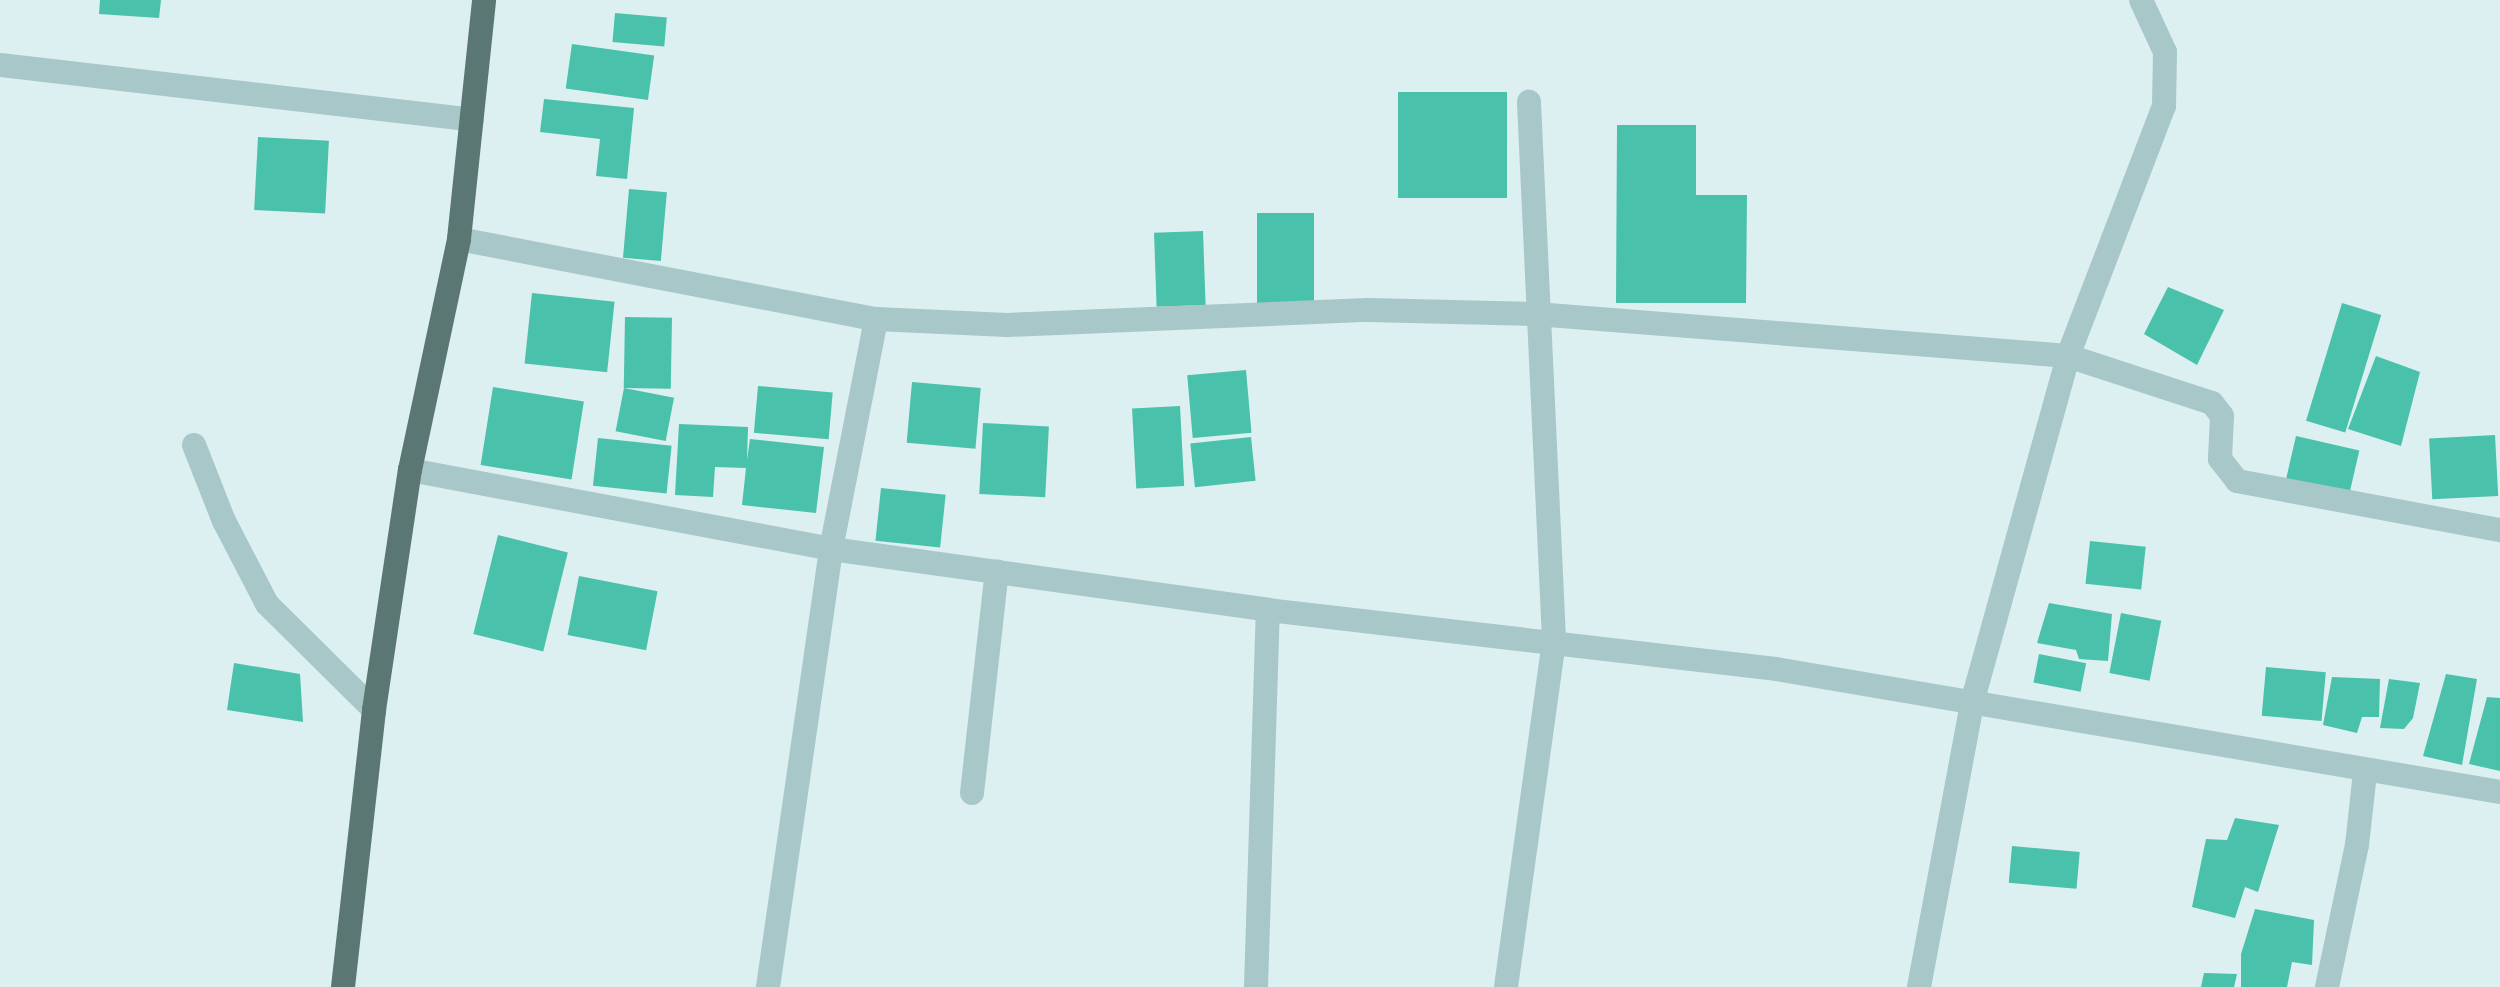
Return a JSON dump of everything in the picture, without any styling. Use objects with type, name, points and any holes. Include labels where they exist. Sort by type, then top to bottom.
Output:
[{"type":"main road","points":[[343,987],[374,710],[410,470],[459,239],[484,0]]},
{"type":"street","points":[[1919,987],[1972,703],[2068,356],[2164,106],[2165,52],[2141,0]]},
{"type":"street","points":[[0,65],[472,120]]},
{"type":"street","points":[[1506,987],[1554,639],[1536,314],[1529,102]]},
{"type":"street","points":[[459,239],[876,319],[1007,325],[1368,310],[1536,314],[2068,356],[2212,403],[2222,416],[2220,459],[2237,481],[2500,530]]},
{"type":"street","points":[[768,987],[831,549],[876,319]]},
{"type":"street","points":[[194,445],[224,521],[267,604],[374,710]]},
{"type":"street","points":[[410,470],[831,549],[1268,610],[1554,639],[1776,669],[2365,772],[2500,792]]},
{"type":"street","points":[[972,793],[997,571]]},
{"type":"street","points":[[1256,987],[1268,610]]},
{"type":"street","points":[[2327,987],[2357,845],[2365,772]]},
{"type":"building","points":[[100,0],[161,0],[159,18],[99,14]]},
{"type":"building","points":[[615,13],[667,18],[664,46],[612,42]]},
{"type":"building","points":[[572,44],[654,56],[648,100],[566,89]]},
{"type":"building","points":[[1398,92],[1507,92],[1507,198],[1398,198]]},
{"type":"building","points":[[544,99],[634,108],[627,179],[596,176],[600,139],[540,132]]},
{"type":"building","points":[[1617,125],[1696,125],[1696,195],[1747,195],[1746,303],[1616,303]]},
{"type":"building","points":[[258,137],[329,141],[325,214],[254,210]]},
{"type":"building","points":[[629,189],[667,192],[661,261],[623,258]]},
{"type":"building","points":[[1257,213],[1314,213],[1314,304],[1257,304]]},
{"type":"building","points":[[1203,231],[1206,305],[1157,307],[1154,233]]},
{"type":"building","points":[[2168,287],[2224,310],[2197,365],[2144,334]]},
{"type":"building","points":[[532,293],[615,302],[607,372],[525,364]]},
{"type":"building","points":[[2342,303],[2381,315],[2345,433],[2306,421]]},
{"type":"building","points":[[625,317],[672,318],[671,389],[624,388]]},
{"type":"building","points":[[2376,356],[2420,372],[2401,446],[2348,429]]},
{"type":"building","points":[[1246,370],[1251,433],[1193,438],[1187,375]]},
{"type":"building","points":[[912,382],[981,388],[975,449],[907,443]]},
{"type":"building","points":[[758,386],[833,393],[829,439],[754,433]]},
{"type":"building","points":[[493,387],[584,401],[572,479],[481,465]]},
{"type":"building","points":[[624,388],[674,398],[666,441],[616,431]]},
{"type":"building","points":[[1180,406],[1184,486],[1136,488],[1132,409]]},
{"type":"building","points":[[983,423],[1049,426],[1045,497],[979,494]]},
{"type":"building","points":[[679,424],[748,427],[747,460],[750,439],[824,447],[816,513],[742,505],[746,468],[715,467],[713,497],[675,495]]},
{"type":"building","points":[[2495,435],[2498,496],[2432,499],[2429,438]]},
{"type":"building","points":[[2296,436],[2359,451],[2348,498],[2285,484]]},
{"type":"building","points":[[1251,437],[1256,481],[1195,487],[1190,443]]},
{"type":"building","points":[[598,438],[672,446],[667,493],[593,486]]},
{"type":"building","points":[[881,488],[946,495],[940,548],[875,541]]},
{"type":"building","points":[[498,535],[568,552],[543,651],[473,634]]},
{"type":"building","points":[[2090,541],[2146,547],[2141,590],[2086,584]]},
{"type":"building","points":[[579,576],[658,591],[646,650],[568,635]]},
{"type":"building","points":[[2049,603],[2112,614],[2108,661],[2079,659],[2076,650],[2037,643]]},
{"type":"building","points":[[2121,613],[2161,621],[2150,681],[2109,673]]},
{"type":"building","points":[[2039,654],[2086,663],[2081,692],[2033,682]]},
{"type":"building","points":[[234,663],[300,674],[303,722],[227,710]]},
{"type":"building","points":[[2266,667],[2326,672],[2322,721],[2262,716]]},
{"type":"building","points":[[2446,674],[2477,679],[2462,765],[2423,756]]},
{"type":"building","points":[[2332,677],[2380,679],[2379,717],[2362,717],[2357,733],[2323,725]]},
{"type":"building","points":[[2389,679],[2420,683],[2413,718],[2404,729],[2380,728]]},
{"type":"building","points":[[2487,697],[2500,698],[2500,771],[2469,764]]},
{"type":"building","points":[[2235,818],[2279,825],[2258,892],[2245,887],[2235,918],[2192,907],[2206,839],[2227,840]]},
{"type":"building","points":[[2012,846],[2080,852],[2077,889],[2009,883]]},
{"type":"building","points":[[2255,909],[2314,920],[2312,965],[2292,962],[2287,987],[2241,987],[2241,954]]},
{"type":"building","points":[[2204,973],[2237,974],[2234,987],[2201,987]]}]
